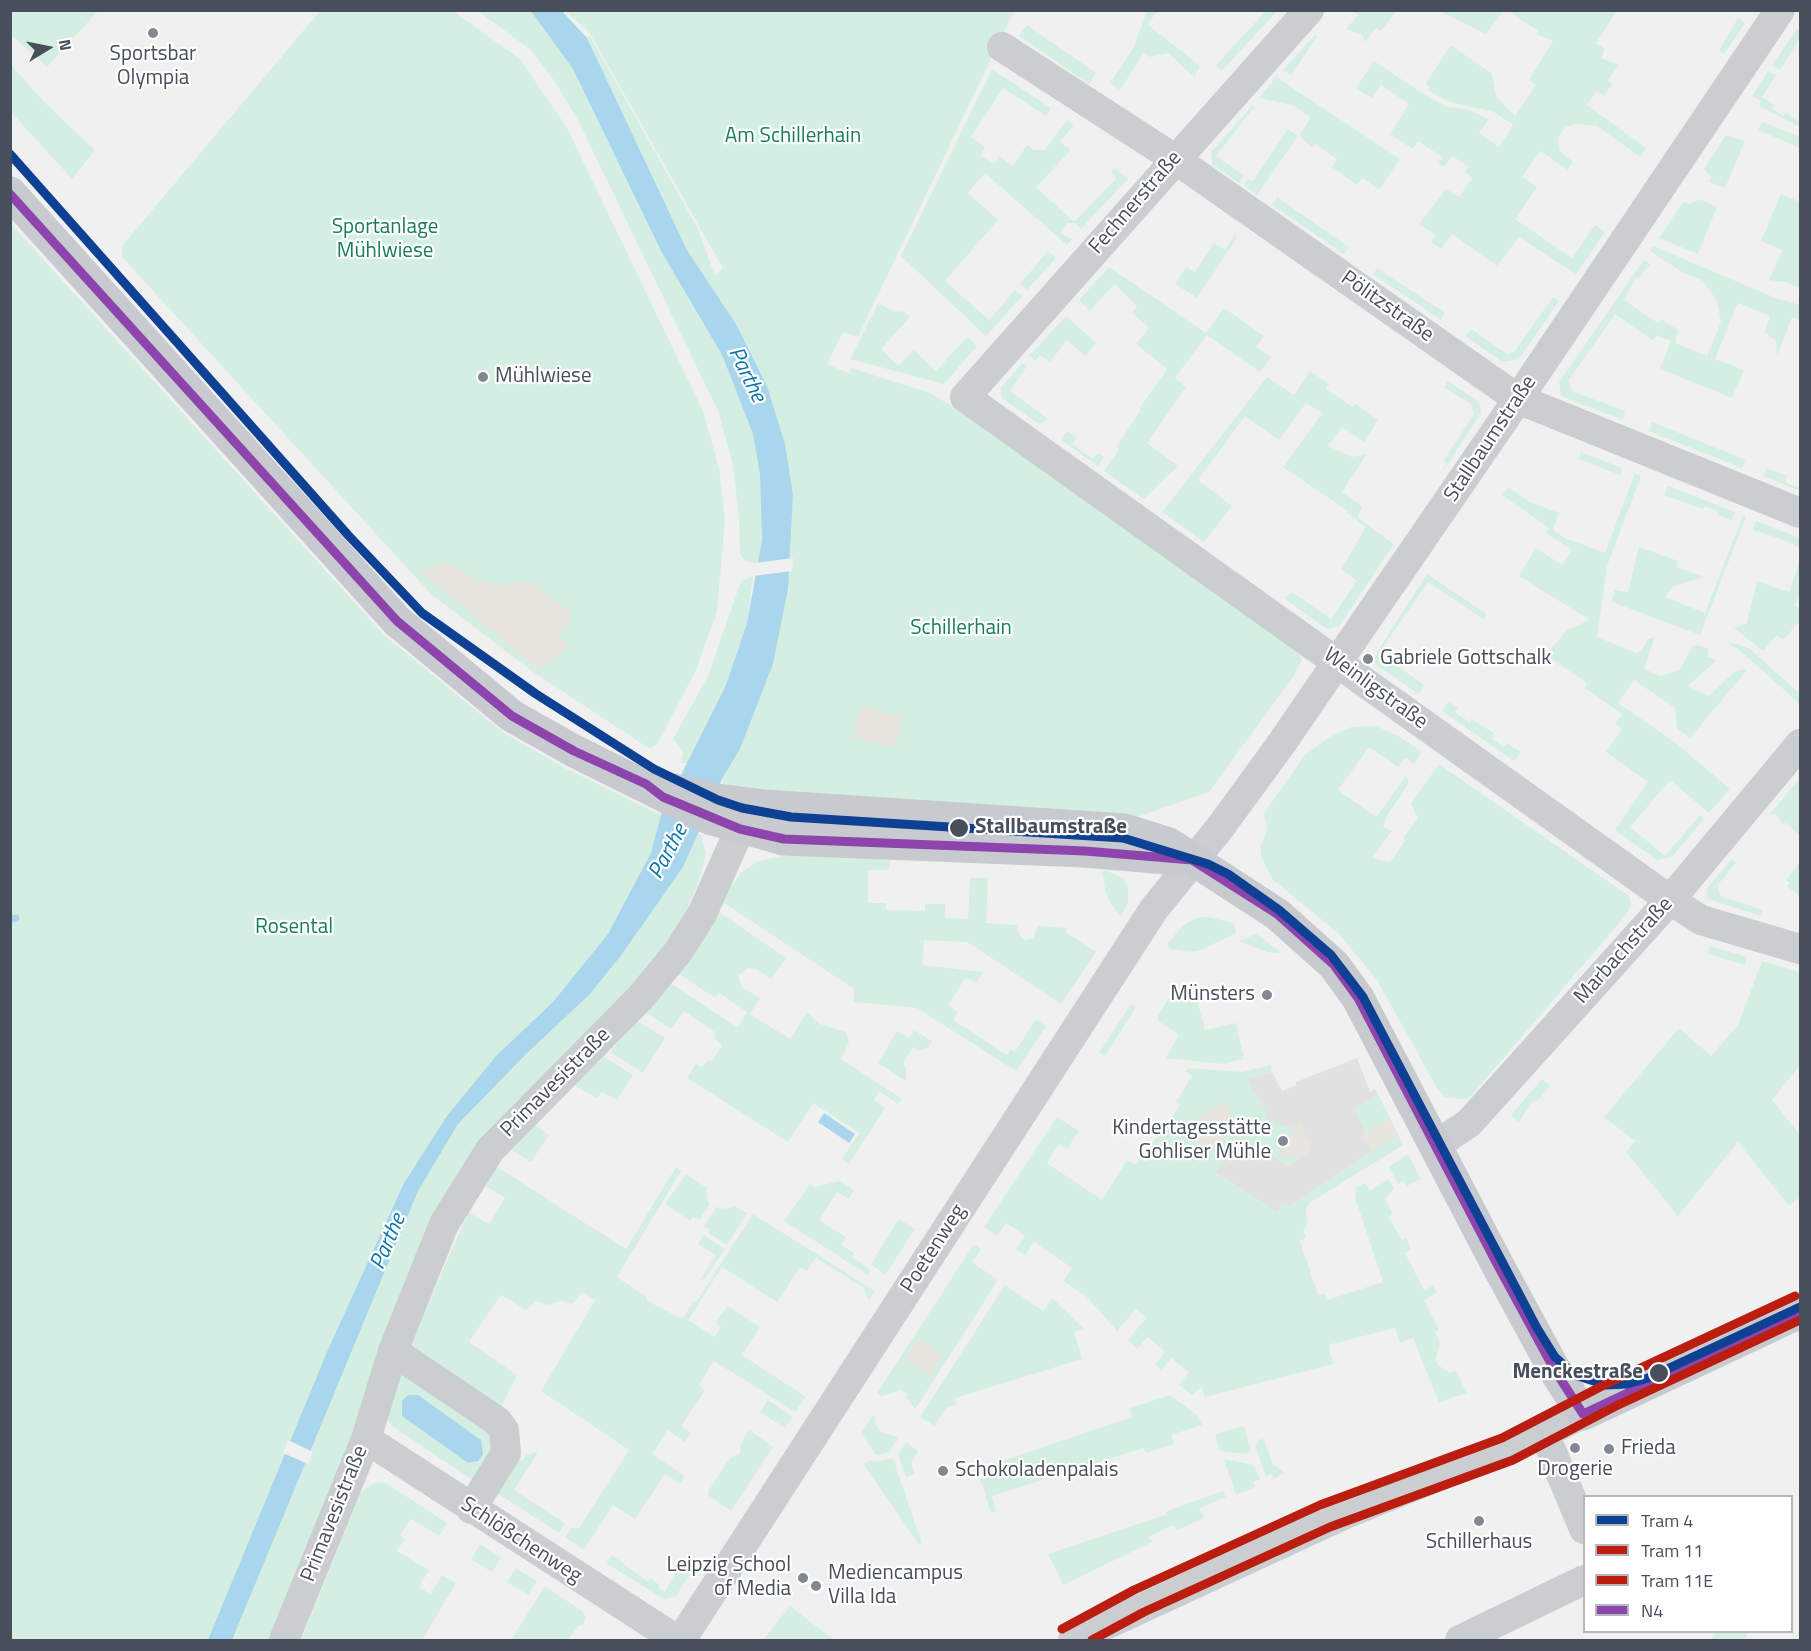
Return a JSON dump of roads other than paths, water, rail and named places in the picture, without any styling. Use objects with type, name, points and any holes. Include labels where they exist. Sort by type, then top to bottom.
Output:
[{"type":"main road","points":[[10,193],[397,621],[512,716],[574,751],[658,790],[714,809],[740,829],[784,839],[1085,851],[1192,860]]},
{"type":"main road","points":[[714,809],[765,806],[1125,830],[1169,844],[1277,914],[1334,965],[1373,1023],[1554,1369],[1583,1414],[1800,1312]]},
{"type":"street","name":"Fechnerstraße","points":[[965,397],[1309,10]]},
{"type":"street","name":"Stallbaumstraße","points":[[1192,860],[1219,829],[1337,662],[1518,399],[1780,10]]},
{"type":"street","name":"Pölitzstraße","points":[[1002,47],[1175,159],[1518,399],[1800,513]]},
{"type":"street","name":"Weinligstraße","points":[[965,397],[1670,900],[1701,920],[1800,949]]},
{"type":"street","name":"Marbachstraße","points":[[1436,1145],[1469,1123],[1670,900],[1800,744]]},
{"type":"street","name":"Primavesistraße","points":[[284,1641],[366,1439],[393,1351],[444,1224],[489,1150],[640,998],[678,952],[702,914],[740,829]]},
{"type":"street","name":"Poetenweg","points":[[679,1641],[1148,918],[1192,860]]},
{"type":"street","points":[[393,1351],[497,1421],[504,1430],[506,1453],[471,1509]]},
{"type":"street","points":[[1073,1641],[1350,1512],[1544,1433],[1583,1414]]},
{"type":"street","points":[[1544,1433],[1583,1527]]},
{"type":"street","name":"Schlößchenweg","points":[[366,1439],[471,1509],[679,1641]]},
{"type":"street","points":[[1460,1641],[1583,1580]]},
{"type":"water","name":"Parthe","points":[[531,11],[562,11],[587,38],[687,250],[736,324],[767,386],[785,444],[793,495],[788,589],[773,664],[740,749],[722,779],[683,867],[622,954],[590,994],[526,1054],[458,1124],[418,1191],[232,1640],[208,1640],[327,1352],[404,1183],[447,1116],[496,1056],[553,1002],[608,934],[651,853],[661,815],[726,685],[747,623],[762,540],[760,475],[753,434],[722,355],[661,251],[573,69]]},
{"type":"water","points":[[824,1113],[855,1134],[849,1143],[818,1122]]},
{"type":"water","points":[[408,1395],[418,1395],[481,1440],[483,1454],[478,1461],[468,1463],[402,1416],[402,1401]]},
{"type":"waterway","points":[[10,919],[16,918]]},
{"type":"tram line","name":"4","points":[[10,154],[348,535],[422,613],[536,694],[654,769],[718,800],[742,808],[791,817],[1123,838],[1208,864],[1228,874],[1279,910],[1331,955],[1363,997],[1537,1328],[1555,1357],[1575,1375],[1606,1385],[1627,1384],[1648,1378],[1800,1307]]},
{"type":"tram line","name":"11E","points":[[1062,1629],[1134,1590],[1320,1505],[1502,1438],[1604,1385],[1795,1296]]},
{"type":"tram line","name":"11","points":[[1092,1640],[1144,1612],[1330,1527],[1513,1460],[1614,1407],[1800,1320]]},
{"type":"place","name":"Sportsbar Olympia","points":[[153,33]]},
{"type":"place","name":"Mühlwiese","points":[[483,377]]},
{"type":"place","name":"Gabriele Gottschalk","points":[[1368,659]]},
{"type":"place","name":"Stallbaumstraße","points":[[959,828]]},
{"type":"place","name":"Münsters","points":[[1267,995]]},
{"type":"place","name":"Kindertagesstätte Gohliser Mühle","points":[[1283,1141]]},
{"type":"place","name":"Menckestraße","points":[[1659,1373]]},
{"type":"place","name":"Drogerie","points":[[1575,1448]]},
{"type":"place","name":"Frieda","points":[[1609,1449]]},
{"type":"place","name":"Schokoladenpalais","points":[[943,1471]]},
{"type":"place","name":"Schillerhaus","points":[[1479,1521]]},
{"type":"place","name":"Leipzig School of Media","points":[[803,1578]]},
{"type":"place","name":"Mediencampus Villa Ida","points":[[816,1586]]},
{"type":"park label","name":"Am Schillerhain","points":[[793,137]]},
{"type":"park label","name":"Sportanlage Mühlwiese","points":[[385,240]]},
{"type":"park label","name":"Schillerhain","points":[[961,629]]},
{"type":"park label","name":"Rosental","points":[[294,928]]}]
